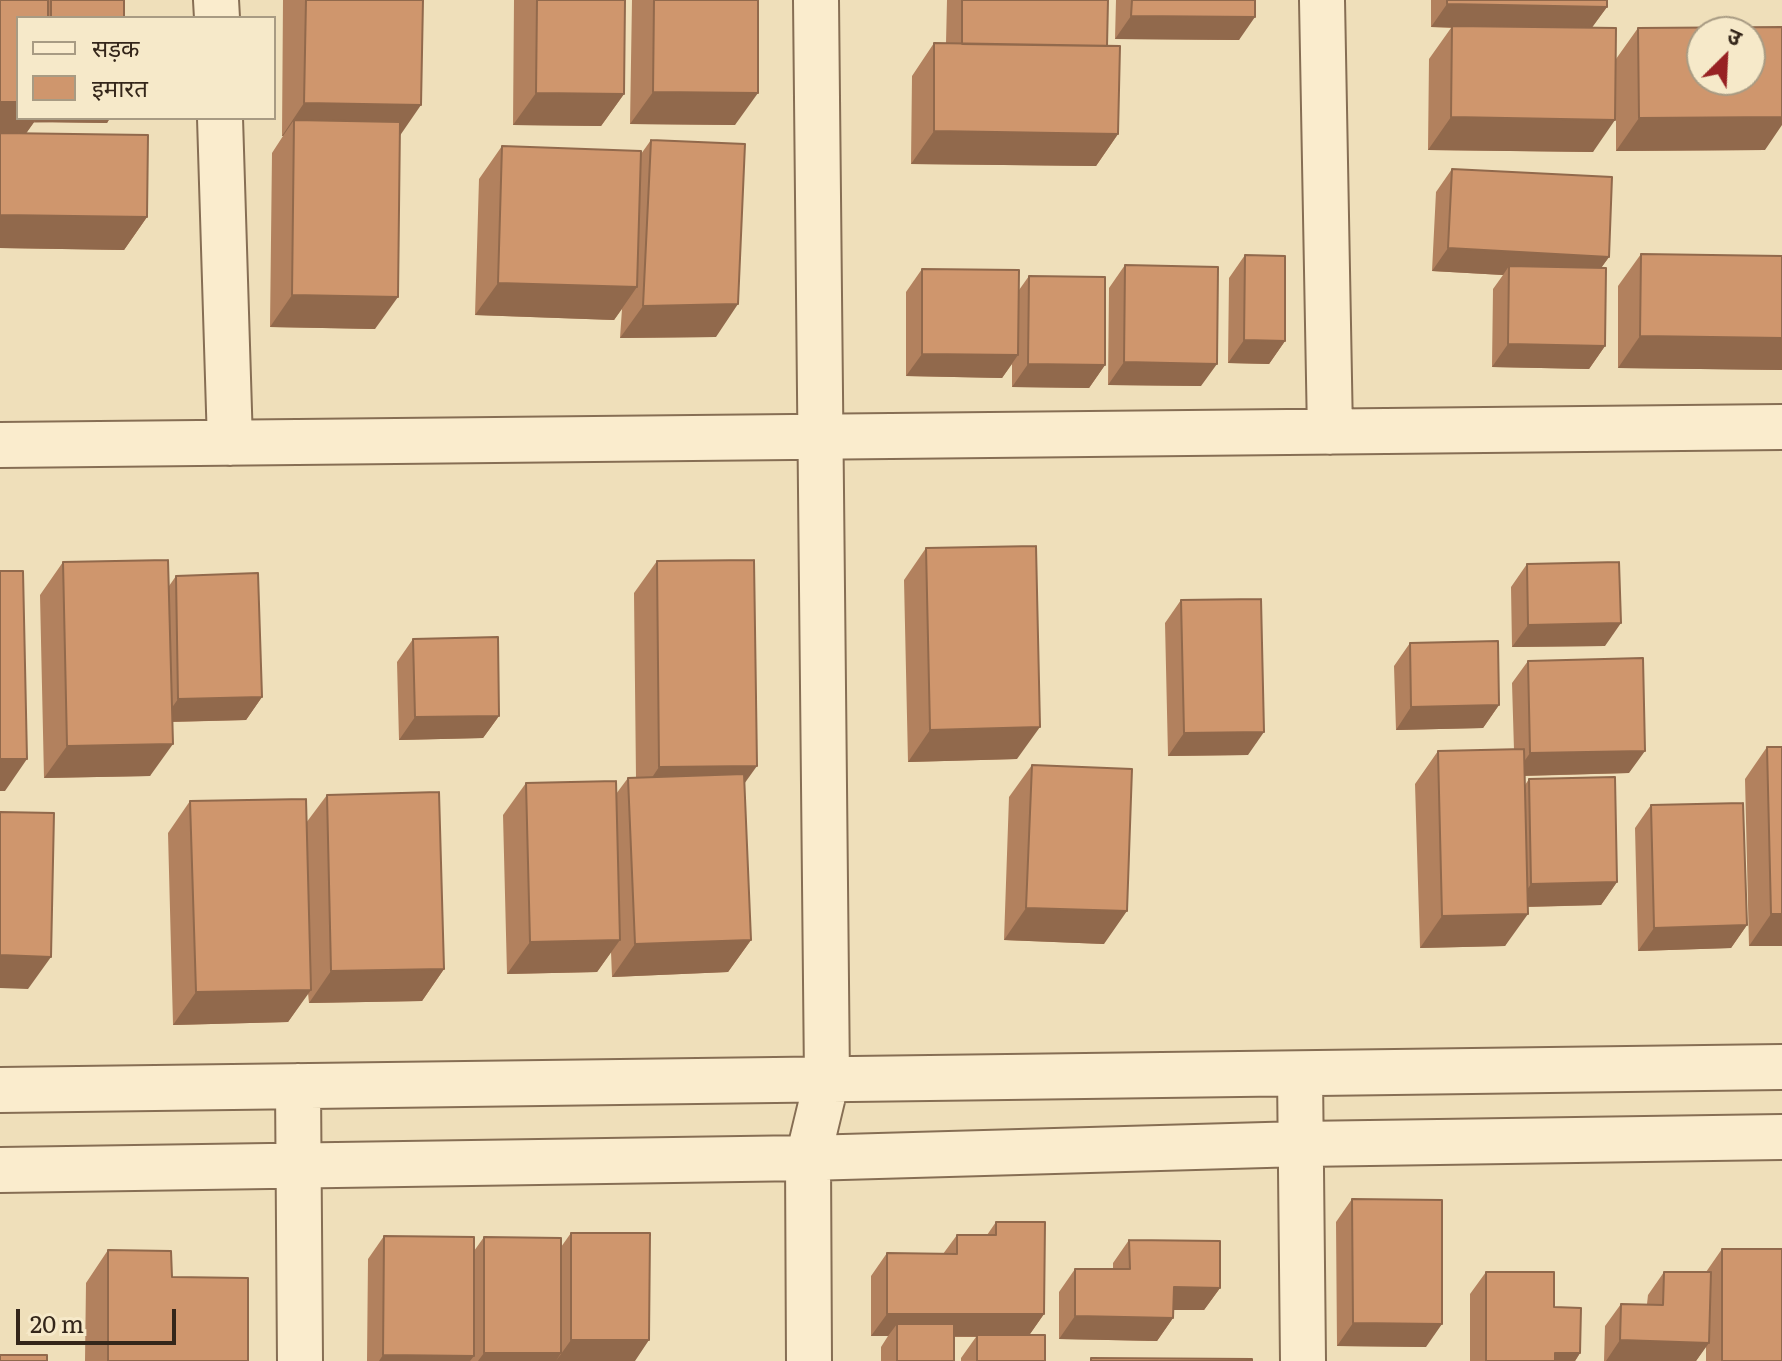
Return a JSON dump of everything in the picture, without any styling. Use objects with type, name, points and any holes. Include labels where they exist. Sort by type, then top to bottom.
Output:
[{"type":"street","points":[[809,1361],[808,1158],[827,1079],[816,0]]},
{"type":"street","points":[[1322,0],[1330,432]]},
{"type":"street","points":[[220,120],[230,443]]},
{"type":"street","points":[[0,445],[1782,427]]},
{"type":"street","points":[[0,1090],[1782,1067]]},
{"type":"street","points":[[1300,1074],[1303,1361]]},
{"type":"street","points":[[298,1086],[300,1361]]},
{"type":"street","points":[[0,1170],[808,1158],[1301,1144],[1782,1137]]},
{"type":"building","points":[[0,0],[48,0],[48,16],[16,16],[16,102],[0,102]]},
{"type":"building","points":[[51,0],[124,0],[124,16],[51,16]]},
{"type":"building","points":[[306,0],[423,0],[421,105],[304,103]]},
{"type":"building","points":[[537,0],[625,0],[624,94],[536,93]]},
{"type":"building","points":[[654,0],[758,0],[758,93],[653,92]]},
{"type":"building","points":[[962,0],[1108,0],[1107,46],[962,44]]},
{"type":"building","points":[[1132,0],[1255,0],[1255,17],[1131,16]]},
{"type":"building","points":[[1447,0],[1607,0],[1607,7],[1447,4]]},
{"type":"building","points":[[1452,26],[1616,28],[1615,120],[1451,117]]},
{"type":"building","points":[[1766,27],[1782,27],[1782,117],[1639,118],[1638,28],[1686,28],[1686,96],[1766,96]]},
{"type":"building","points":[[934,43],[1120,46],[1118,134],[934,131]]},
{"type":"building","points":[[294,120],[400,122],[398,297],[292,295]]},
{"type":"building","points":[[0,133],[148,135],[147,217],[0,215]]},
{"type":"building","points":[[651,140],[745,144],[738,304],[643,306]]},
{"type":"building","points":[[502,146],[641,151],[637,287],[498,283]]},
{"type":"building","points":[[1452,169],[1612,177],[1609,257],[1448,248]]},
{"type":"building","points":[[1641,254],[1782,256],[1782,338],[1640,336]]},
{"type":"building","points":[[1245,255],[1285,256],[1285,341],[1244,340]]},
{"type":"building","points":[[1125,265],[1218,267],[1217,364],[1124,362]]},
{"type":"building","points":[[1509,266],[1606,268],[1605,346],[1508,344]]},
{"type":"building","points":[[922,269],[1019,270],[1018,355],[922,354]]},
{"type":"building","points":[[1029,276],[1105,277],[1105,365],[1028,364]]},
{"type":"building","points":[[1036,546],[1040,727],[930,730],[926,548]]},
{"type":"building","points":[[168,560],[173,744],[67,746],[63,562]]},
{"type":"building","points":[[754,560],[757,766],[659,767],[657,561]]},
{"type":"building","points":[[1619,562],[1621,623],[1528,625],[1527,564]]},
{"type":"building","points":[[0,571],[23,571],[27,759],[0,759]]},
{"type":"building","points":[[258,573],[262,697],[178,699],[176,576]]},
{"type":"building","points":[[1261,599],[1264,732],[1184,733],[1181,600]]},
{"type":"building","points":[[498,637],[499,716],[415,717],[413,639]]},
{"type":"building","points":[[1498,641],[1499,705],[1411,707],[1410,643]]},
{"type":"building","points":[[1643,658],[1645,751],[1530,753],[1528,661]]},
{"type":"building","points":[[1767,747],[1782,747],[1782,914],[1771,914]]},
{"type":"building","points":[[1524,749],[1528,914],[1442,916],[1438,751]]},
{"type":"building","points":[[1032,765],[1132,769],[1127,911],[1026,908]]},
{"type":"building","points":[[744,774],[751,940],[635,944],[628,778]]},
{"type":"building","points":[[1615,777],[1617,882],[1531,884],[1529,779]]},
{"type":"building","points":[[616,781],[620,940],[530,942],[526,783]]},
{"type":"building","points":[[439,792],[444,969],[331,971],[327,795]]},
{"type":"building","points":[[306,799],[311,990],[196,992],[190,801]]},
{"type":"building","points":[[1743,803],[1747,925],[1654,928],[1651,805]]},
{"type":"building","points":[[0,812],[54,813],[51,957],[0,955]]},
{"type":"building","points":[[1352,1199],[1442,1200],[1442,1324],[1353,1323]]},
{"type":"building","points":[[996,1222],[1045,1222],[1044,1314],[887,1314],[887,1253],[957,1254],[957,1235],[996,1235]]},
{"type":"building","points":[[571,1233],[650,1233],[649,1340],[571,1340]]},
{"type":"building","points":[[384,1236],[474,1237],[474,1356],[383,1355]]},
{"type":"building","points":[[484,1237],[561,1238],[561,1353],[484,1353]]},
{"type":"building","points":[[1129,1240],[1220,1241],[1220,1288],[1174,1287],[1173,1318],[1075,1316],[1075,1269],[1130,1269]]},
{"type":"building","points":[[1722,1249],[1782,1249],[1782,1361],[1722,1361]]},
{"type":"building","points":[[108,1250],[171,1251],[172,1277],[248,1278],[248,1361],[108,1361]]},
{"type":"building","points":[[1486,1272],[1554,1272],[1554,1307],[1581,1308],[1580,1353],[1555,1353],[1555,1361],[1486,1361]]},
{"type":"building","points":[[1664,1272],[1711,1272],[1709,1343],[1620,1340],[1621,1304],[1663,1305]]},
{"type":"building","points":[[897,1324],[954,1324],[954,1361],[897,1361]]},
{"type":"building","points":[[977,1335],[1045,1335],[1045,1361],[977,1361]]},
{"type":"building","points":[[0,1355],[47,1355],[47,1361],[0,1361]]},
{"type":"building","points":[[1091,1358],[1252,1359],[1252,1361],[1091,1361]]}]
